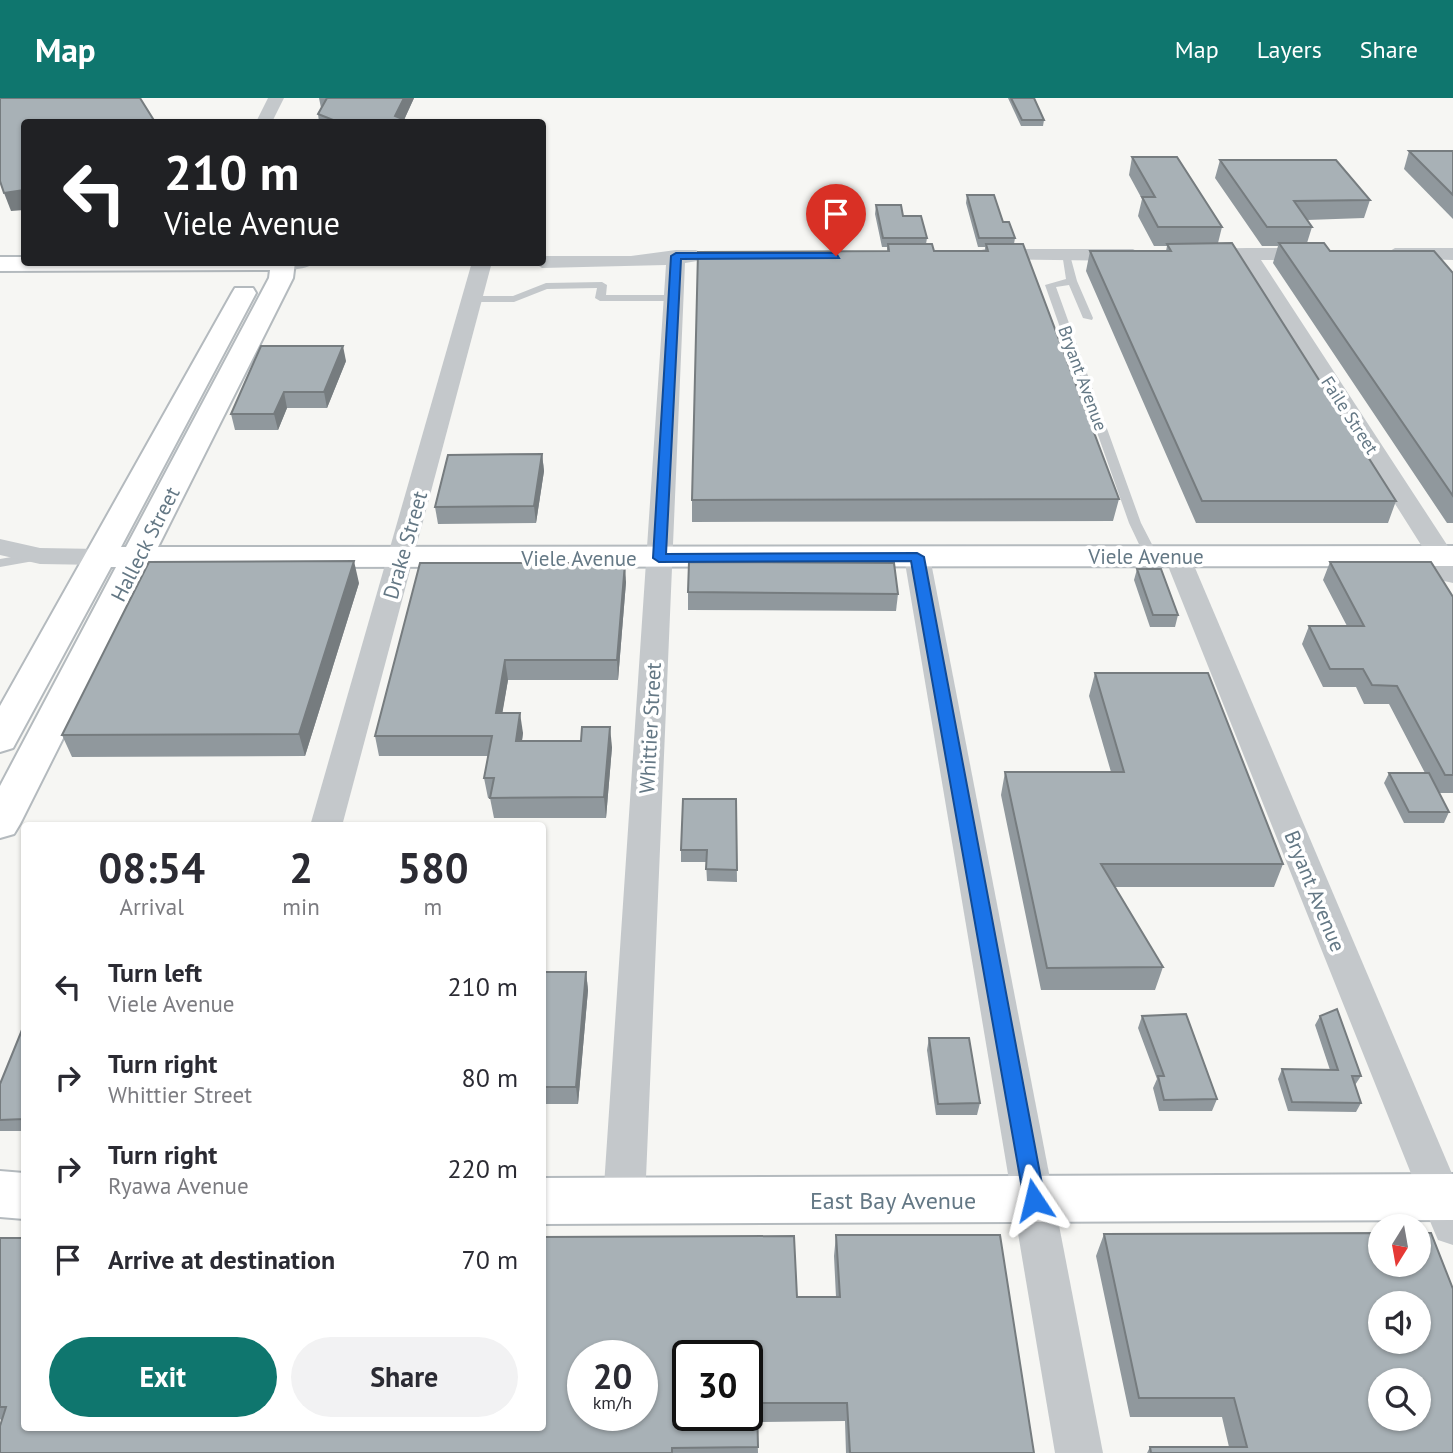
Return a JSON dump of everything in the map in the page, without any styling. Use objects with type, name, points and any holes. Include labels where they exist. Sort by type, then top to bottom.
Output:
[{"type":"main road","points":[[0,248],[21,249]]},
{"type":"main road","points":[[0,264],[21,264]]},
{"type":"main road","name":"Halleck Street","points":[[0,739],[255,273],[268,266]]},
{"type":"main road","name":"Halleck Street","points":[[0,824],[284,272],[277,266]]},
{"type":"main road","name":"Viele Avenue","points":[[100,557],[1164,556],[1449,562]]},
{"type":"main road","points":[[0,1194],[21,1196]]},
{"type":"main road","name":"East Bay Avenue","points":[[546,1201],[1034,1200],[1449,1207]]},
{"type":"street","points":[[266,119],[276,98]]},
{"type":"street","points":[[546,250],[635,250],[676,256]]},
{"type":"street","name":"Faile Street","points":[[1247,254],[1449,562]]},
{"type":"street","points":[[1177,255],[1342,254]]},
{"type":"street","points":[[1369,254],[1445,254],[1453,273]]},
{"type":"street","points":[[967,255],[1149,255]]},
{"type":"street","points":[[546,262],[631,262],[676,256],[717,256]]},
{"type":"street","name":"Whittier Street","points":[[624,1201],[676,256]]},
{"type":"street","name":"Drake Street","points":[[327,822],[481,266]]},
{"type":"street","name":"Viele Avenue","points":[[0,547],[40,556],[100,557]]},
{"type":"street","name":"Bryant Avenue","points":[[1164,556],[1449,1207]]},
{"type":"street","points":[[917,557],[1079,1453]]},
{"type":"lane","points":[[1065,255],[1072,281],[1088,318]]},
{"type":"lane","name":"Bryant Avenue","points":[[1072,281],[1050,285],[1135,523],[1164,556]]},
{"type":"lane","points":[[472,299],[514,299],[546,286],[602,285],[600,298],[673,298]]},
{"type":"lane","points":[[0,563],[40,556]]},
{"type":"building","points":[[0,98],[140,98],[153,119],[21,119],[21,190],[4,193],[0,181]]},
{"type":"building","points":[[327,98],[404,98],[395,116],[402,119],[330,119],[318,114]]},
{"type":"building","points":[[1011,98],[1034,98],[1044,120],[1022,120]]},
{"type":"building","points":[[1409,151],[1453,151],[1453,195]]},
{"type":"building","points":[[1132,157],[1177,157],[1222,227],[1158,227],[1142,197],[1155,197]]},
{"type":"building","points":[[1220,160],[1336,160],[1370,200],[1294,201],[1312,227],[1267,227]]},
{"type":"building","points":[[967,195],[994,195],[1003,222],[1009,222],[1015,238],[979,238]]},
{"type":"building","points":[[876,205],[901,205],[903,216],[921,216],[927,238],[883,238]]},
{"type":"building","points":[[1232,243],[1396,501],[1202,501],[1090,251],[1171,251],[1167,244]]},
{"type":"building","points":[[1279,243],[1324,243],[1330,251],[1434,251],[1453,273],[1453,496]]},
{"type":"building","points":[[888,244],[932,244],[934,251],[988,251],[986,244],[1023,244],[1119,499],[692,500],[698,252],[889,251]]},
{"type":"building","points":[[261,346],[343,346],[324,392],[284,392],[274,414],[231,414]]},
{"type":"building","points":[[542,454],[534,506],[435,507],[448,455]]},
{"type":"building","points":[[354,561],[299,734],[62,735],[149,562]]},
{"type":"building","points":[[689,562],[894,563],[898,594],[688,592]]},
{"type":"building","points":[[1330,562],[1431,562],[1453,597],[1453,775],[1445,775],[1397,686],[1372,685],[1363,669],[1330,669],[1309,626],[1364,626]]},
{"type":"building","points":[[420,563],[625,563],[617,660],[505,660],[496,713],[520,713],[516,741],[581,741],[582,727],[610,727],[604,797],[490,798],[494,778],[484,778],[492,736],[375,736]]},
{"type":"building","points":[[1137,569],[1161,569],[1178,615],[1153,615]]},
{"type":"building","points":[[1095,673],[1208,673],[1283,864],[1101,864],[1163,967],[1047,968],[1005,772],[1124,772]]},
{"type":"building","points":[[1389,773],[1429,773],[1449,812],[1409,812]]},
{"type":"building","points":[[683,799],[736,799],[737,870],[706,869],[707,850],[681,850]]},
{"type":"building","points":[[546,972],[586,972],[576,1087],[546,1087]]},
{"type":"building","points":[[1337,1009],[1361,1076],[1352,1076],[1361,1103],[1292,1102],[1282,1069],[1338,1070],[1320,1016]]},
{"type":"building","points":[[1186,1014],[1217,1099],[1164,1100],[1158,1076],[1164,1076],[1142,1016]]},
{"type":"building","points":[[21,1032],[21,1119],[0,1120],[0,1084]]},
{"type":"building","points":[[929,1038],[969,1038],[980,1103],[938,1104]]},
{"type":"building","points":[[1368,1233],[1368,1278],[1432,1278],[1432,1236],[1453,1289],[1453,1453],[1151,1453],[1150,1447],[1247,1447],[1234,1398],[1139,1398],[1104,1234]]},
{"type":"building","points":[[836,1235],[1000,1235],[1034,1453],[850,1453],[847,1403],[763,1403],[763,1340],[672,1340],[672,1431],[758,1431],[758,1447],[672,1448],[672,1453],[0,1453],[0,1426],[6,1407],[0,1407],[0,1238],[21,1238],[21,1431],[546,1431],[546,1237],[794,1236],[797,1297],[840,1297]]},
{"type":"route","points":[[836,256],[676,256],[659,558],[917,557],[1034,1200]]}]
